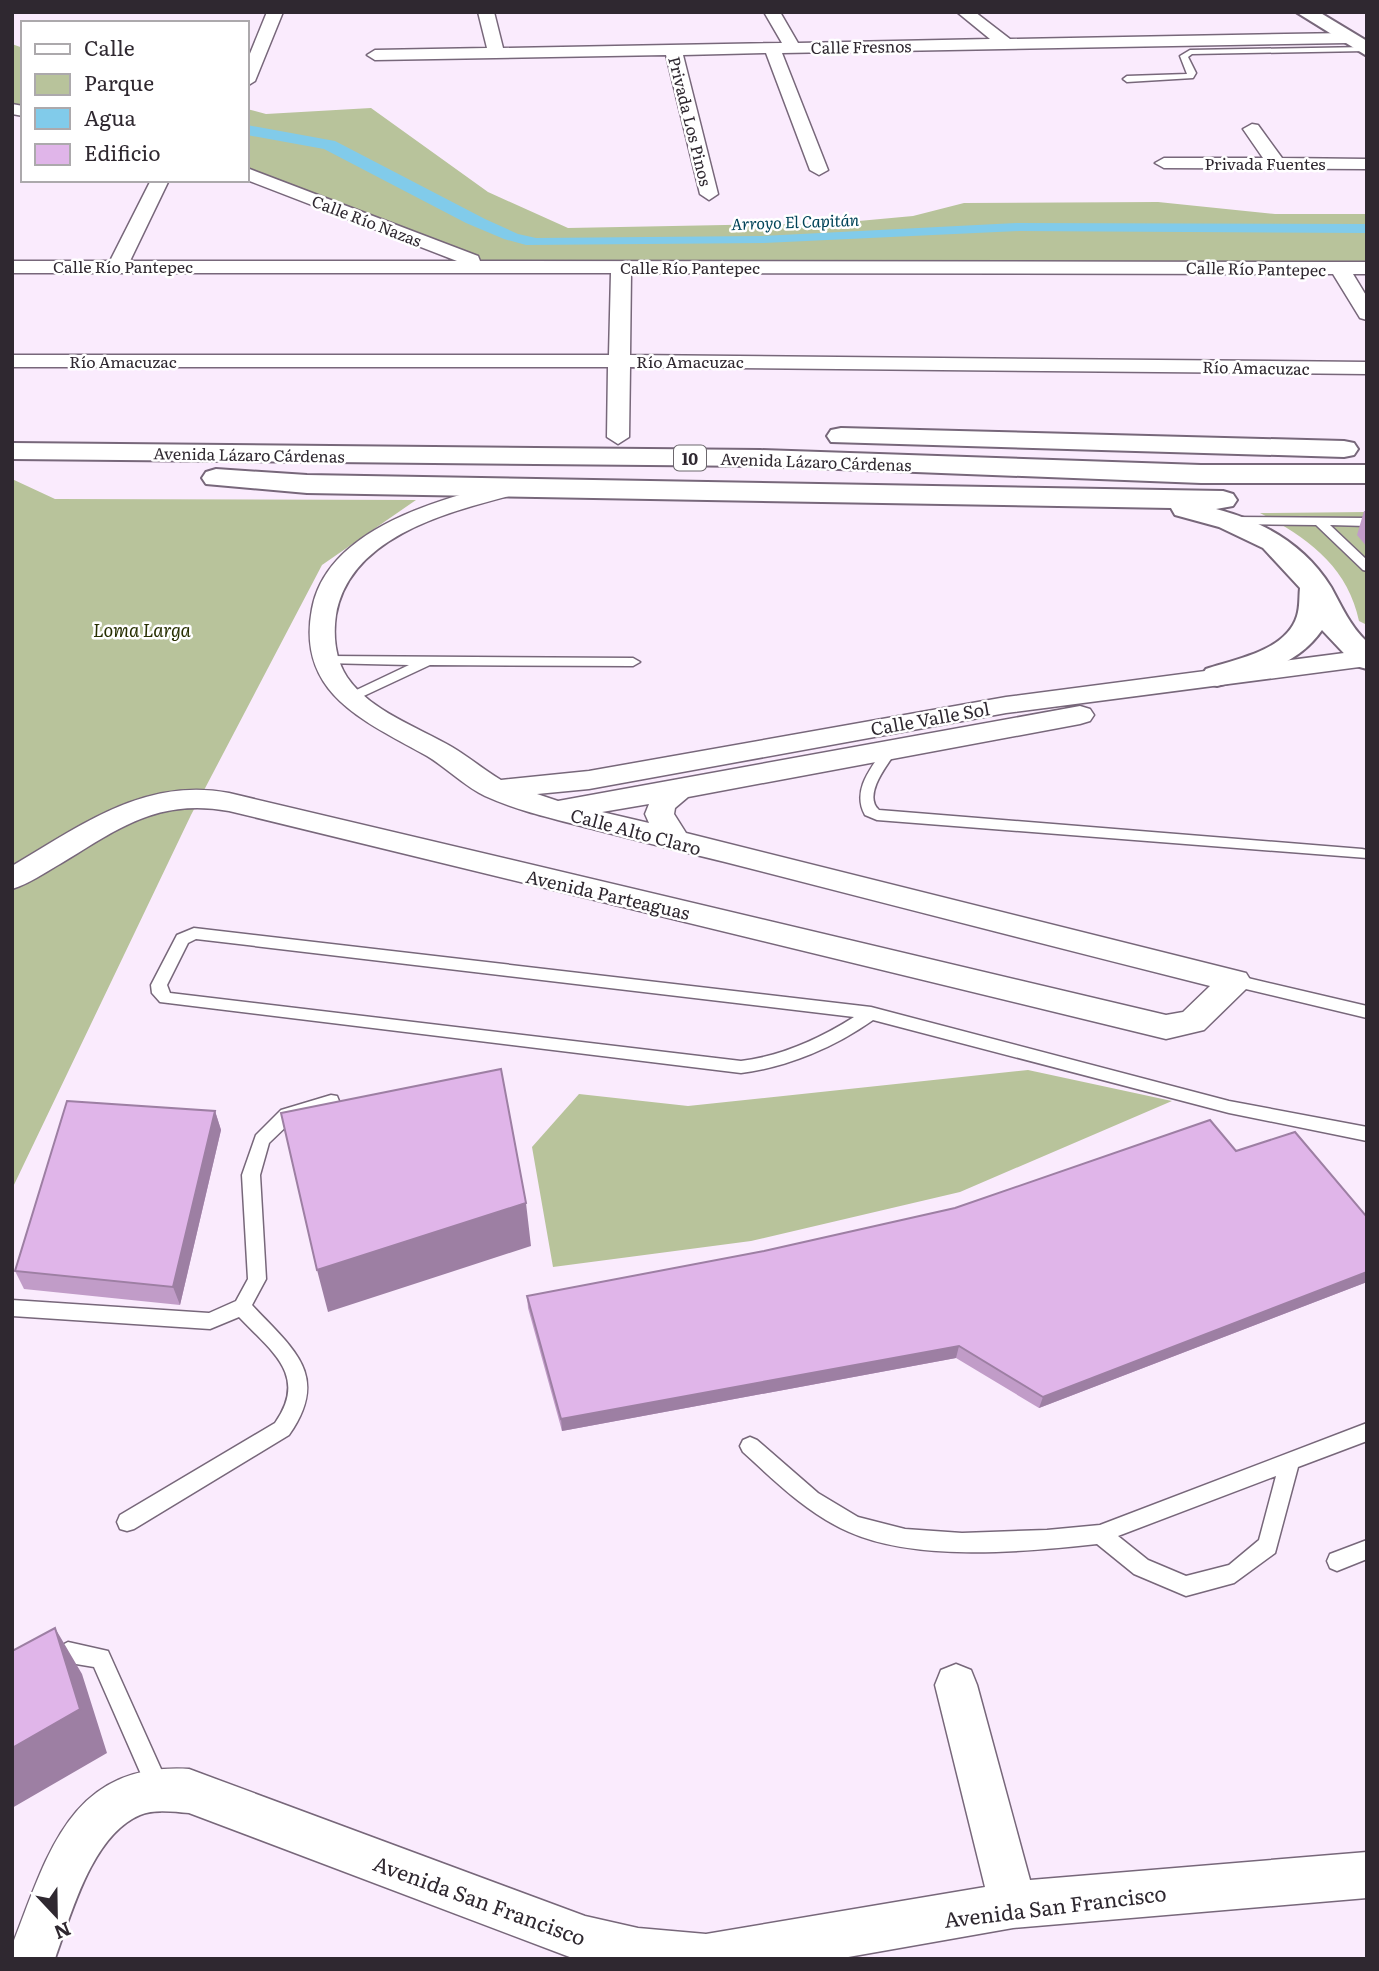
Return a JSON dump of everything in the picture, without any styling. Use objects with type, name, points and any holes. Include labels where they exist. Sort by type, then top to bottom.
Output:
[{"type":"main road","points":[[1305,12],[1366,49]]},
{"type":"main road","name":"Avenida Lázaro Cárdenas","points":[[12,435],[896,436],[1367,449]]},
{"type":"main road","name":"Avenida Lázaro Cárdenas","points":[[12,451],[760,458],[1201,474],[1367,474]]},
{"type":"main road","points":[[47,451],[67,463],[105,472],[307,484],[1142,500],[1367,501]]},
{"type":"main road","points":[[1142,500],[1229,521],[1274,542],[1315,587],[1333,625],[1366,663]]},
{"type":"main road","points":[[1217,676],[1280,653],[1301,636],[1313,615],[1315,587]]},
{"type":"street","points":[[248,79],[275,12]]},
{"type":"street","points":[[486,12],[496,52]]},
{"type":"street","points":[[772,12],[792,47]]},
{"type":"street","points":[[965,12],[1006,44]]},
{"type":"street","name":"Calle Fresnos","points":[[375,55],[1347,38]]},
{"type":"street","points":[[772,47],[819,170]]},
{"type":"street","name":"Privada Los Pinos","points":[[673,49],[709,194]]},
{"type":"street","points":[[1252,129],[1276,163]]},
{"type":"street","name":"Privada Fuentes","points":[[1164,163],[1367,164]]},
{"type":"street","name":"Calle Río Nazas","points":[[248,173],[488,266]]},
{"type":"street","points":[[118,266],[159,182]]},
{"type":"street","name":"Calle Río Pantepec","points":[[12,267],[1367,268]]},
{"type":"street","points":[[618,437],[621,267]]},
{"type":"street","points":[[1340,269],[1367,314]]},
{"type":"street","name":"Río Amacuzac","points":[[12,361],[777,361],[1367,369]]},
{"type":"street","name":"Calle Alto Claro","points":[[512,488],[424,514],[367,545],[338,574],[321,611],[321,644],[337,682],[377,718],[451,759],[495,789],[557,810],[679,843],[1235,981]]},
{"type":"street","name":"Calle Valle Sol","points":[[495,789],[589,780],[1006,705],[1217,676],[1366,663]]},
{"type":"street","name":"Calle Valle Sol","points":[[557,810],[1366,663]]},
{"type":"street","points":[[678,789],[661,802],[659,809],[665,827],[679,843]]},
{"type":"street","name":"Avenida Parteaguas","points":[[12,879],[129,815],[164,800],[190,796],[210,798],[1166,1027],[1193,1023],[1235,981]]},
{"type":"street","points":[[956,1685],[1013,1905]]},
{"type":"street","name":"Avenida San Francisco","points":[[31,1959],[80,1842],[102,1815],[129,1796],[159,1789],[189,1791],[536,1921],[638,1952],[706,1958],[1013,1905],[1367,1875]]},
{"type":"lane","points":[[1127,79],[1190,76],[1192,73],[1184,54],[1190,52],[1366,49]]},
{"type":"lane","points":[[1229,521],[1367,522]]},
{"type":"lane","points":[[1320,522],[1367,567]]},
{"type":"lane","points":[[353,696],[433,659]]},
{"type":"lane","points":[[328,660],[633,662]]},
{"type":"lane","points":[[891,749],[873,775],[866,799],[870,812],[877,816],[1362,854]]},
{"type":"lane","points":[[871,1013],[835,1038],[759,1064],[741,1067],[166,998],[160,993],[159,985],[182,939],[200,934],[871,1013],[1229,1107],[1367,1134]]},
{"type":"lane","points":[[1235,981],[1367,1013]]},
{"type":"lane","points":[[12,1308],[211,1321],[242,1307],[257,1279],[251,1175],[262,1140],[286,1115],[331,1101]]},
{"type":"lane","points":[[127,1522],[282,1429],[294,1410],[300,1395],[291,1362],[242,1307]]},
{"type":"lane","points":[[750,1446],[811,1500],[854,1525],[905,1538],[962,1543],[1047,1541],[1100,1534],[1149,1518],[1367,1432]]},
{"type":"lane","points":[[1100,1534],[1141,1567],[1186,1586],[1234,1573],[1268,1546],[1290,1461]]},
{"type":"lane","points":[[1337,1561],[1367,1549]]},
{"type":"lane","points":[[35,1670],[68,1653],[102,1658],[159,1789]]},
{"type":"green space","points":[[12,44],[21,47],[21,110],[12,108]]},
{"type":"green space","points":[[371,108],[488,192],[568,228],[837,223],[913,216],[964,203],[1158,202],[1275,214],[1367,214],[1367,268],[488,266],[248,174],[248,109],[266,114]]},
{"type":"green space","name":"Loma Larga","points":[[12,479],[55,499],[416,500],[322,565],[191,815],[12,1189]]},
{"type":"green space","points":[[1367,512],[1367,625],[1359,621],[1346,585],[1323,556],[1294,532],[1260,513]]},
{"type":"green space","points":[[1028,1070],[1172,1101],[960,1192],[751,1241],[553,1267],[532,1147],[579,1094],[688,1106]]},
{"type":"water","points":[[248,125],[335,141],[485,219],[518,234],[536,238],[762,236],[1016,223],[1367,224],[1367,233],[1019,231],[764,243],[526,245],[466,223],[324,149],[248,135]]},
{"type":"building","points":[[501,1069],[526,1203],[317,1270],[281,1113]]},
{"type":"building","points":[[67,1101],[215,1111],[173,1287],[15,1271]]},
{"type":"building","points":[[1210,1120],[1236,1151],[1295,1132],[1367,1217],[1367,1272],[1043,1397],[959,1346],[561,1419],[527,1296],[764,1251],[955,1208]]},
{"type":"building","points":[[55,1628],[80,1709],[12,1748],[12,1651]]},
{"type":"water label","name":"Arroyo El Capitán","points":[[795,221]]}]
